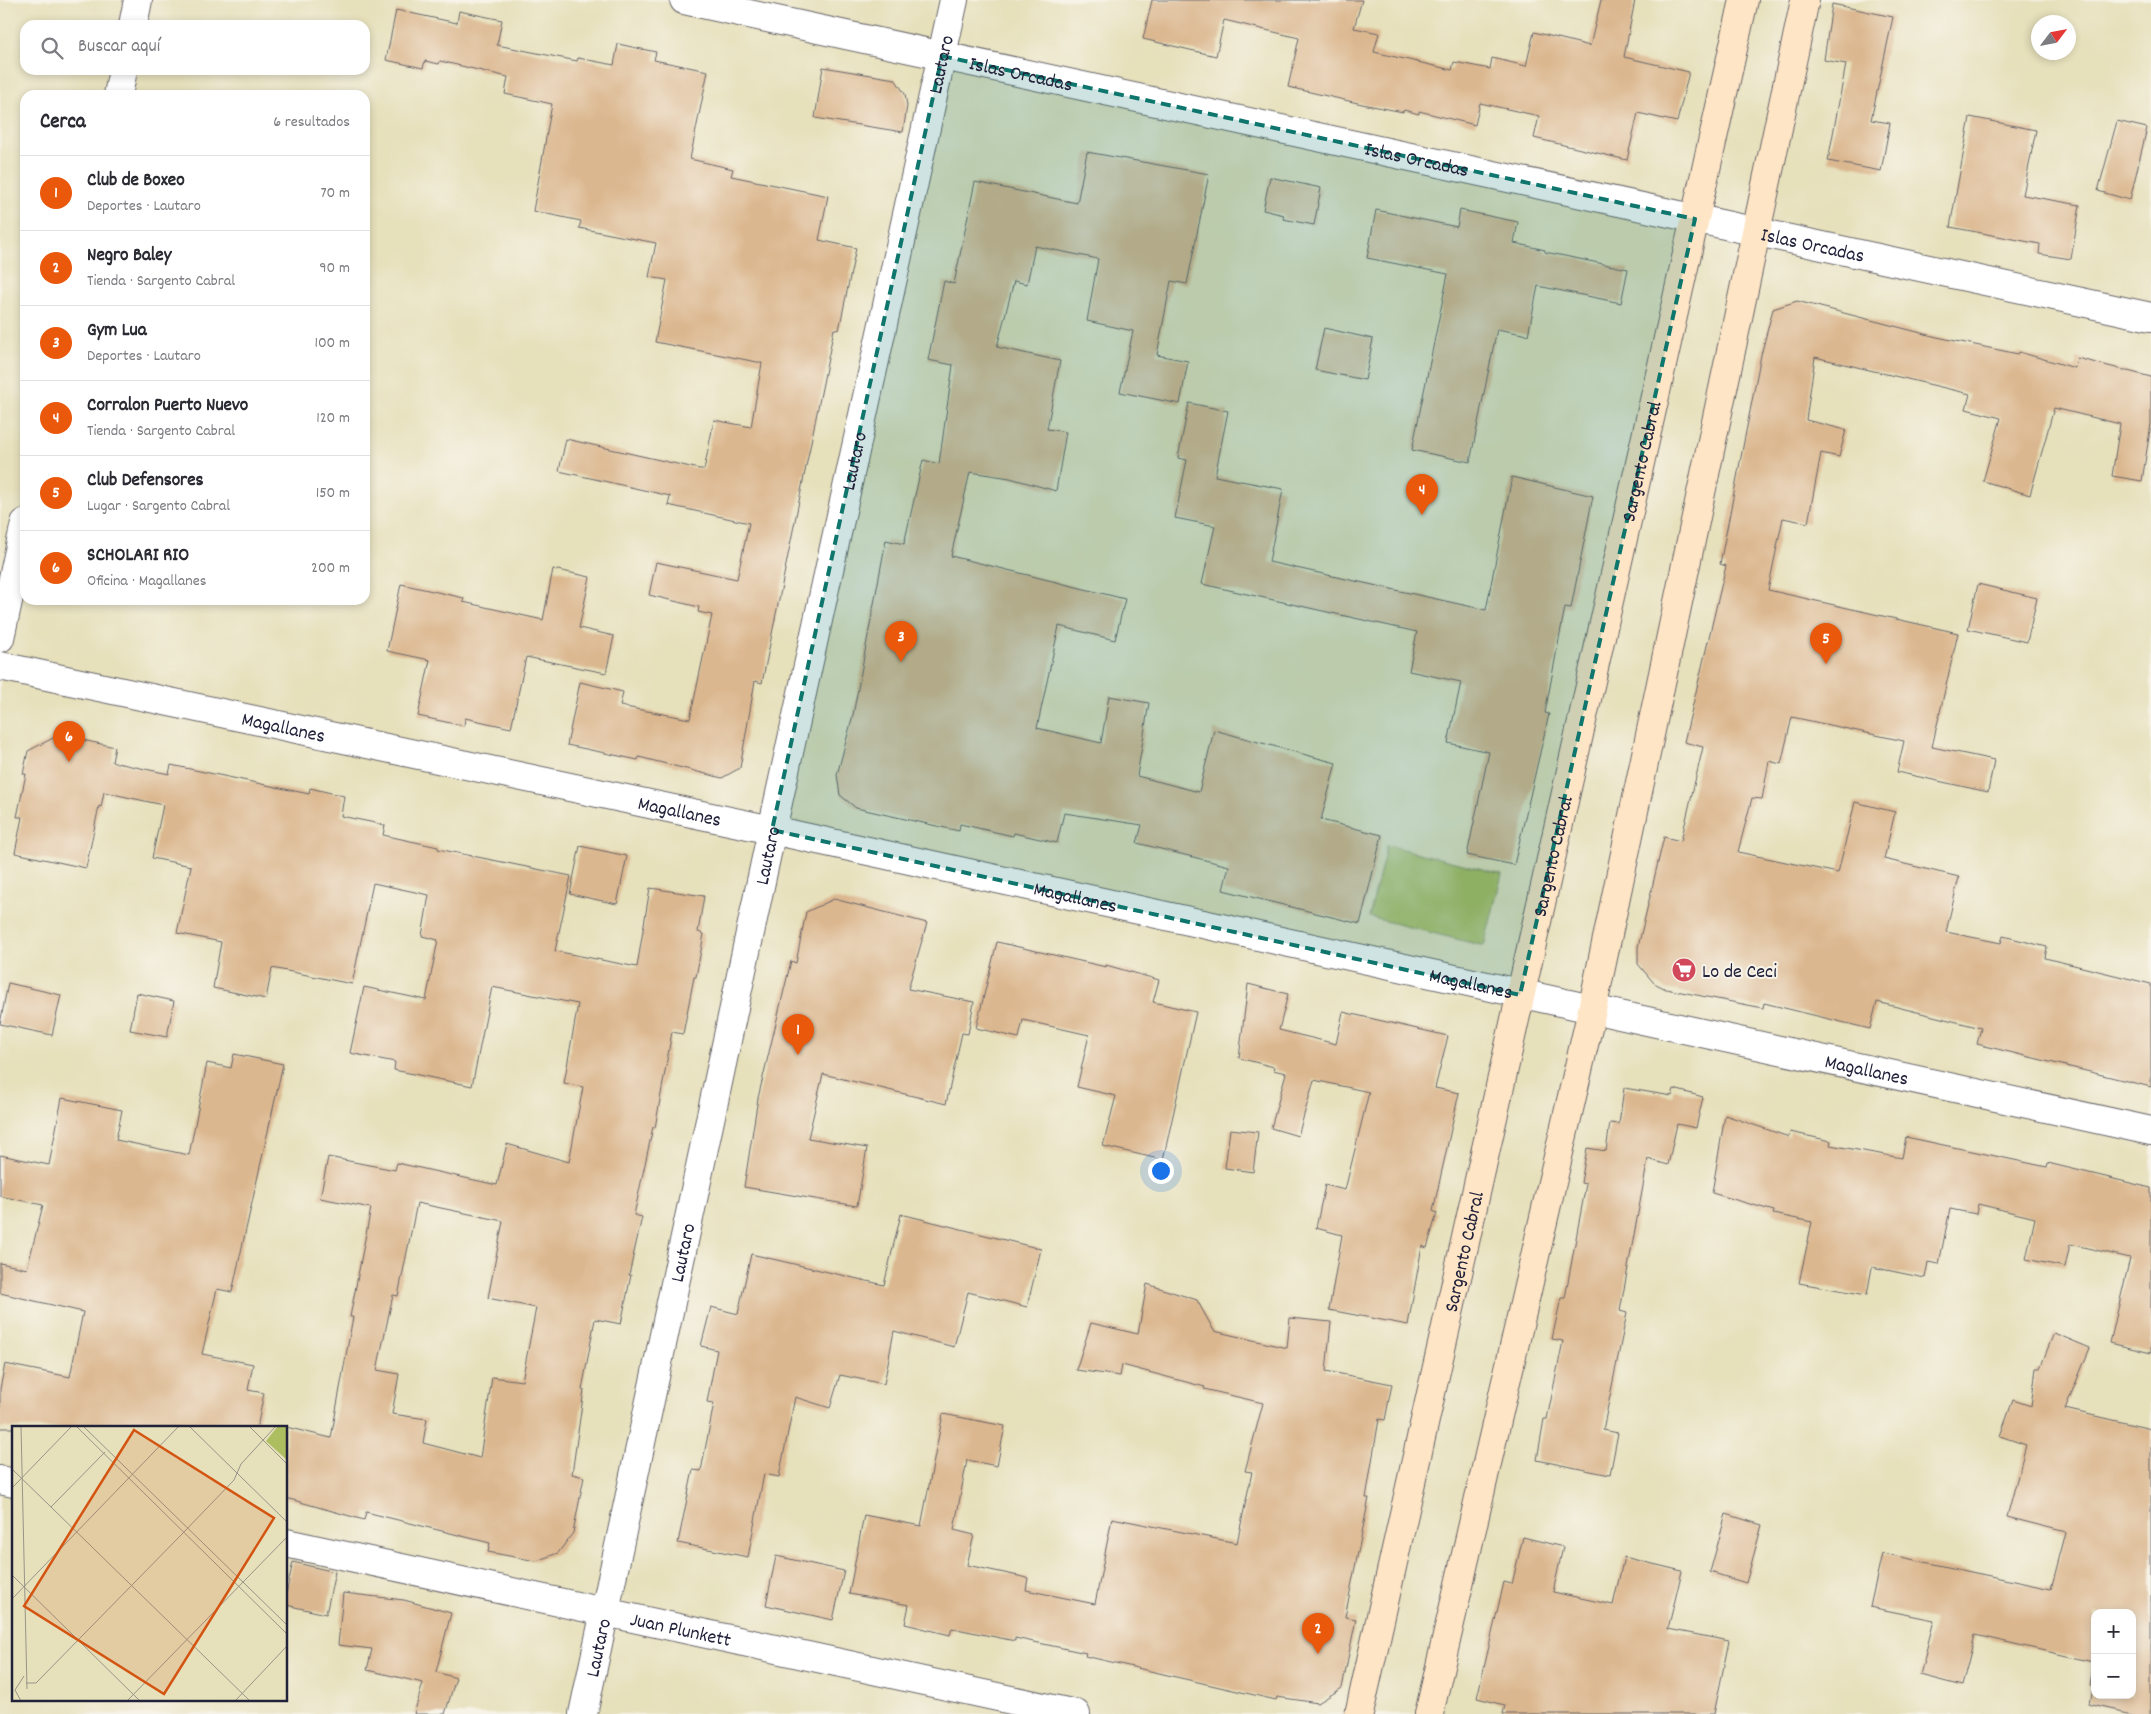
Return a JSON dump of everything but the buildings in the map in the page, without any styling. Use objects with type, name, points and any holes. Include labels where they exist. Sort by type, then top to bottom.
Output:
[{"type":"street","points":[[134,20],[138,0]]},
{"type":"street","name":"Islas Orcadas","points":[[684,0],[2151,317]]},
{"type":"street","name":"Lautaro","points":[[584,1714],[772,830],[954,0]]},
{"type":"street","name":"Sargento Cabral","points":[[1359,1714],[1744,0]]},
{"type":"street","points":[[1429,1714],[1592,1010],[1805,0]]},
{"type":"street","points":[[119,90],[122,75]]},
{"type":"street","points":[[0,638],[20,546]]},
{"type":"street","name":"Magallanes","points":[[0,666],[772,830],[1520,995],[2151,1131]]},
{"type":"street","name":"Juan Plunkett","points":[[288,1543],[1076,1714]]},
{"type":"highlighted area","points":[[942,56],[1695,219],[1520,995],[772,830]]},
{"type":"green space","points":[[1387,845],[1502,874],[1484,946],[1369,917]]},
{"type":"place","name":"Corralon Puerto Nuevo","points":[[1422,515]]},
{"type":"place","name":"Gym Lua","points":[[901,662]]},
{"type":"place","name":"Club Defensores","points":[[1826,664]]},
{"type":"place","name":"SCHOLARI RIO","points":[[69,762]]},
{"type":"place","name":"Lo de Ceci","points":[[1684,970]]},
{"type":"place","name":"Club de Boxeo","points":[[798,1055]]},
{"type":"place","name":"Negro Baley","points":[[1318,1654]]}]
